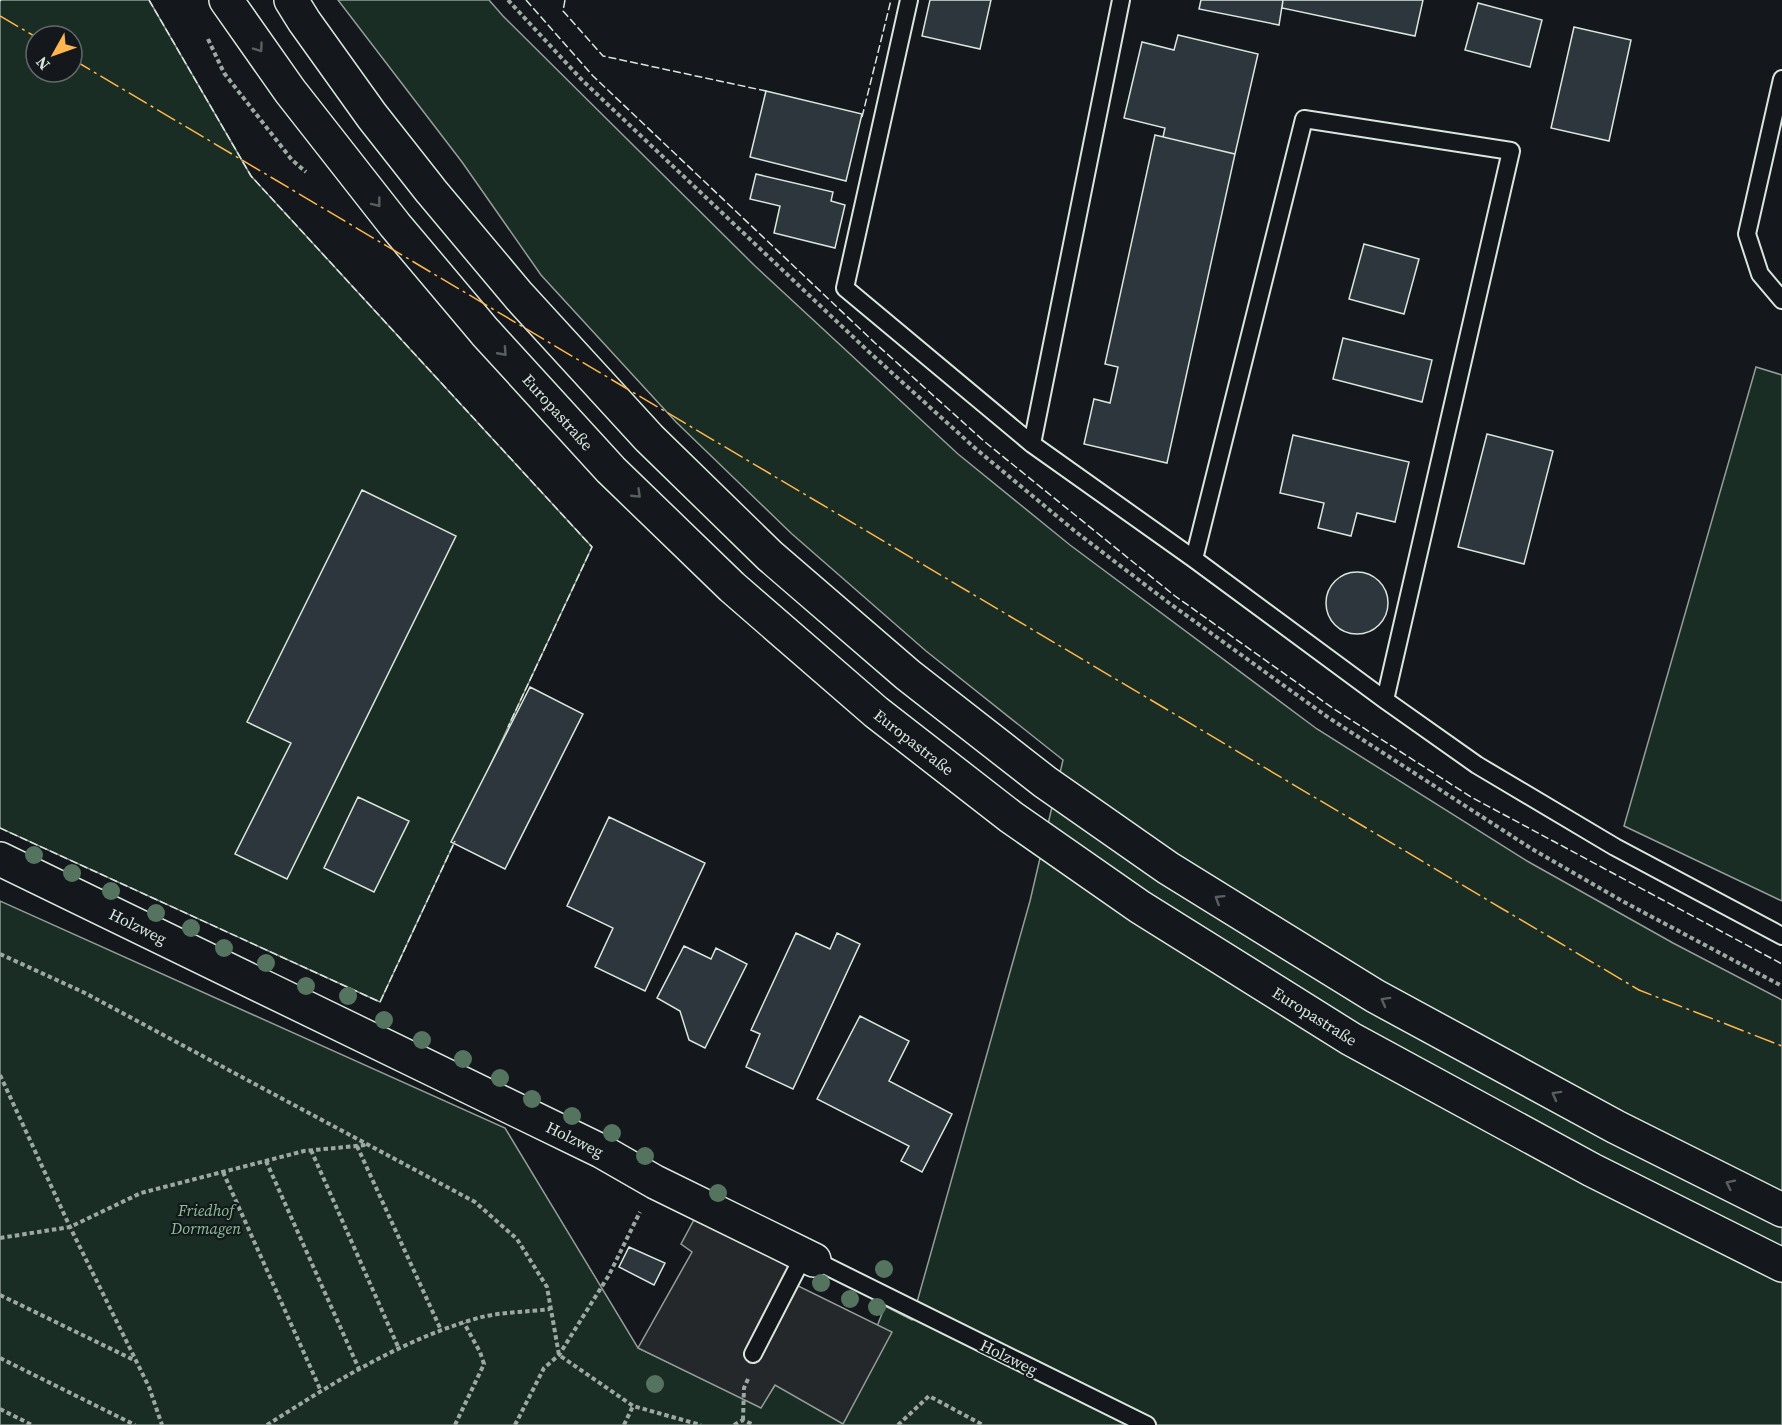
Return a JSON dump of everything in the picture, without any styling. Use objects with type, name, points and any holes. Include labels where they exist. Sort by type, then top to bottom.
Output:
[{"type":"main road","name":"Europastraße","points":[[226,0],[290,92],[388,216],[509,358],[611,470],[732,587],[876,712],[1011,817],[1140,907],[1351,1039],[1592,1170],[1782,1264]]},
{"type":"main road","points":[[291,0],[372,116],[438,200],[527,304],[649,438],[770,556],[908,675],[1045,782],[1168,868],[1365,990],[1616,1127],[1782,1210]]},
{"type":"main road","name":"Holzweg","points":[[0,859],[601,1151],[655,1182],[809,1258]]},
{"type":"lane","points":[[909,0],[845,288],[1032,444],[1477,765],[1605,841],[1782,936]]},
{"type":"lane","points":[[1032,444],[1121,0]]},
{"type":"lane","points":[[1782,79],[1747,234],[1760,274],[1782,300]]},
{"type":"lane","points":[[1194,559],[1304,119],[1511,151],[1385,700]]},
{"type":"lane","points":[[753,1354],[809,1258]]},
{"type":"lane","name":"Holzweg","points":[[809,1258],[1147,1425]]},
{"type":"path","points":[[0,954],[85,993],[476,1202],[517,1239],[547,1287],[559,1355],[633,1406],[701,1425]]},
{"type":"path","points":[[0,1076],[70,1227],[149,1387],[162,1425]]},
{"type":"path","points":[[0,1238],[70,1227],[141,1193],[266,1161],[311,1150],[366,1145]]},
{"type":"path","points":[[357,1146],[441,1330]]},
{"type":"path","points":[[311,1150],[399,1349]]},
{"type":"path","points":[[266,1161],[359,1369]]},
{"type":"path","points":[[223,1172],[321,1391]]},
{"type":"path","points":[[515,1425],[544,1368],[559,1355],[609,1275],[630,1233]]},
{"type":"path","points":[[0,1295],[136,1361]]},
{"type":"path","points":[[267,1425],[359,1369],[441,1330],[480,1317],[550,1309]]},
{"type":"path","points":[[455,1425],[484,1364],[464,1323]]},
{"type":"path","points":[[743,1420],[744,1388],[755,1360],[753,1354]]},
{"type":"path","points":[[0,1358],[135,1425]]},
{"type":"path","points":[[898,1425],[928,1396],[983,1425]]},
{"type":"path","points":[[624,1425],[633,1406]]},
{"type":"path","points":[[0,1409],[32,1425]]},
{"type":"path","points":[[734,1425],[743,1420]]},
{"type":"path","points":[[743,1420],[754,1425]]},
{"type":"green space","points":[[0,0],[149,0],[251,176],[592,547],[380,1002],[0,828]]},
{"type":"green space","name":"Friedhof Dormagen","points":[[338,0],[489,0],[755,266],[958,454],[1070,545],[1317,729],[1527,861],[1673,943],[1782,1000],[1782,1425],[0,1425],[0,901],[505,1128],[638,1348],[761,1407],[775,1385],[843,1413],[885,1306],[912,1320],[1030,901],[1063,760],[926,651],[792,534],[676,422],[541,275],[462,162]]},
{"type":"green space","points":[[1756,367],[1782,375],[1782,901],[1624,826]]},
{"type":"shaded area","points":[[696,1216],[787,1266],[794,1284],[892,1332],[843,1424],[775,1385],[761,1408],[638,1348],[692,1252],[681,1244]]},
{"type":"building","points":[[930,0],[991,0],[980,49],[922,36]]},
{"type":"building","points":[[1201,0],[1283,0],[1279,25],[1199,9]]},
{"type":"building","points":[[1283,0],[1423,0],[1415,36],[1282,8]]},
{"type":"building","points":[[1478,3],[1542,20],[1530,67],[1465,50]]},
{"type":"building","points":[[1574,27],[1631,40],[1609,141],[1551,128]]},
{"type":"building","points":[[1178,35],[1258,54],[1235,154],[1163,137],[1165,128],[1124,118],[1142,42],[1174,50]]},
{"type":"building","points":[[766,91],[862,114],[846,181],[750,157]]},
{"type":"building","points":[[1155,135],[1235,154],[1167,463],[1084,444],[1094,399],[1110,403],[1118,367],[1105,364]]},
{"type":"building","points":[[756,174],[833,192],[831,201],[845,205],[835,248],[774,233],[780,206],[750,199]]},
{"type":"building","points":[[1364,244],[1419,259],[1404,314],[1349,299]]},
{"type":"building","points":[[1343,338],[1432,360],[1422,402],[1333,379]]},
{"type":"building","points":[[1487,434],[1553,451],[1524,564],[1458,547]]},
{"type":"building","points":[[1293,435],[1409,462],[1395,522],[1357,513],[1351,536],[1318,528],[1324,503],[1280,493]]},
{"type":"building","points":[[362,490],[456,536],[287,879],[235,854],[291,743],[247,722]]},
{"type":"building","points":[[1357,572],[1379,581],[1388,603],[1379,625],[1357,634],[1335,625],[1326,603],[1335,581]]},
{"type":"building","points":[[530,687],[583,714],[505,869],[451,842]]},
{"type":"building","points":[[358,797],[409,821],[374,892],[324,868]]},
{"type":"building","points":[[609,817],[705,863],[645,991],[595,967],[613,928],[567,906]]},
{"type":"building","points":[[796,933],[830,949],[837,933],[860,944],[793,1089],[746,1067],[760,1034],[751,1030]]},
{"type":"building","points":[[684,946],[711,959],[716,948],[747,964],[705,1048],[689,1040],[680,1011],[657,998]]},
{"type":"building","points":[[860,1016],[909,1041],[889,1081],[952,1114],[922,1172],[901,1161],[909,1146],[817,1099]]},
{"type":"building","points":[[629,1247],[665,1263],[654,1285],[619,1267]]},
{"type":"fence","points":[[149,0],[251,176],[592,547],[508,727]]},
{"type":"fence","points":[[526,0],[593,76],[875,343],[985,442],[1175,596],[1334,709],[1471,797],[1782,964]]},
{"type":"fence","points":[[565,0],[563,11],[603,56],[766,91],[765,93]]},
{"type":"fence","points":[[862,117],[891,0]]},
{"type":"fence","points":[[0,828],[380,1002],[455,841]]},
{"type":"power","points":[[0,16],[24,30]]},
{"type":"power","points":[[84,66],[1639,990],[1782,1046]]}]
